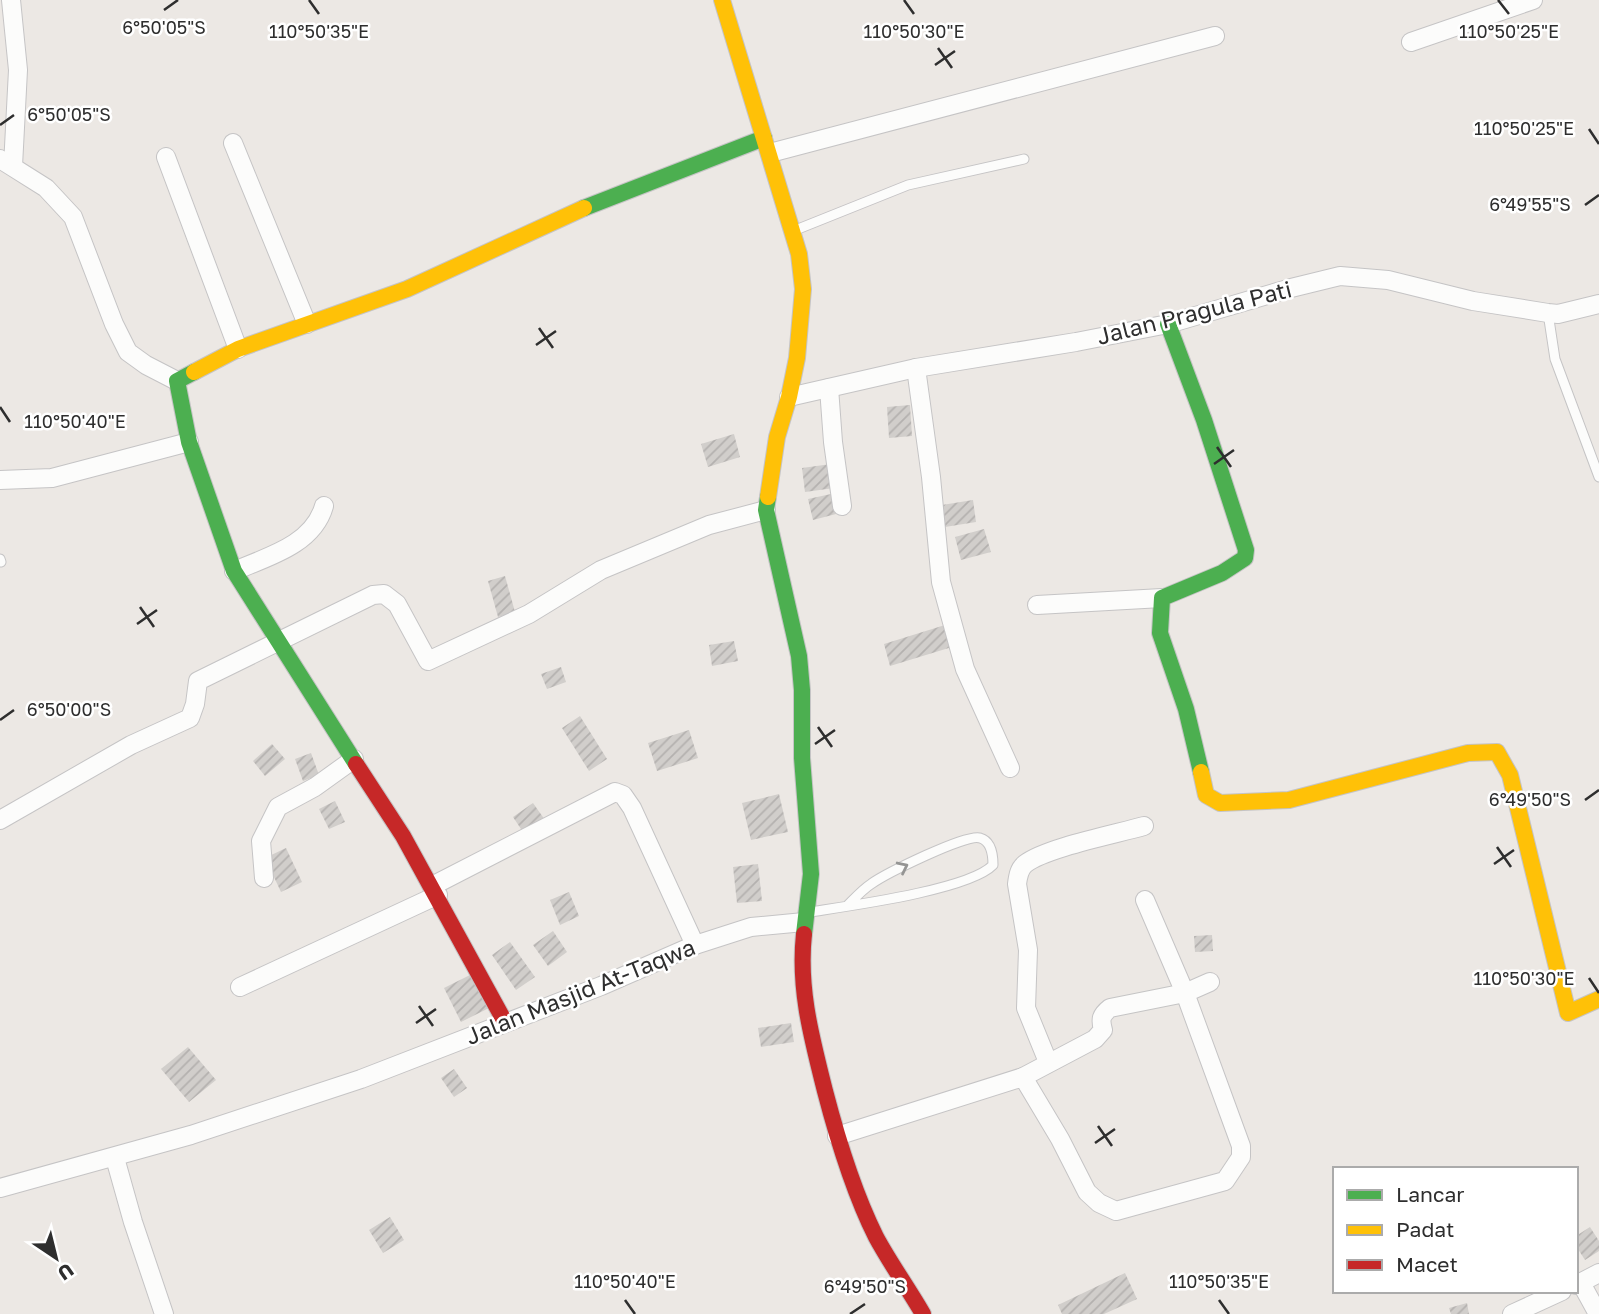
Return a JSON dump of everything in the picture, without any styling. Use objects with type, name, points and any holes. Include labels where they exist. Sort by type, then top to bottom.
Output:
[{"type":"street","points":[[722,0],[799,254],[803,289],[797,358],[777,437],[766,510],[799,656],[804,794],[811,874],[802,956],[807,1022],[837,1136],[858,1197],[877,1238],[923,1314]]},
{"type":"street","points":[[1411,43],[1533,0]]},
{"type":"street","points":[[8,6],[18,70],[7,162],[46,188],[73,217],[114,324],[128,352],[177,381]]},
{"type":"street","points":[[177,381],[238,349],[407,289],[565,215],[767,145],[1215,36]]},
{"type":"street","points":[[233,143],[307,324]]},
{"type":"street","points":[[166,157],[238,349]]},
{"type":"street","name":"Jalan Pragula Pati","points":[[789,397],[916,368],[1168,324],[1340,276],[1388,280],[1473,301],[1548,313],[1558,314],[1599,304]]},
{"type":"street","points":[[1037,605],[1162,598],[1222,573],[1245,558],[1246,550],[1204,420],[1168,324]]},
{"type":"street","points":[[916,368],[931,477],[941,582],[965,669],[1010,768]]},
{"type":"street","points":[[177,381],[189,442],[234,571],[404,836],[505,1022]]},
{"type":"street","points":[[829,388],[832,442],[842,506]]},
{"type":"street","points":[[0,480],[52,478],[189,442]]},
{"type":"street","points":[[234,571],[304,537],[314,526],[324,506]]},
{"type":"street","points":[[0,820],[131,745],[183,723],[190,718],[198,681],[378,593],[391,597],[397,604],[428,660],[529,614],[601,570],[709,525],[766,510]]},
{"type":"street","points":[[1162,598],[1160,634],[1186,709],[1204,790],[1212,800],[1220,803],[1289,800],[1468,753],[1497,752],[1510,775],[1568,1013],[1599,999]]},
{"type":"street","points":[[264,878],[261,841],[278,807],[315,787],[354,759]]},
{"type":"street","points":[[240,987],[435,891],[615,792],[623,795],[632,808],[695,945]]},
{"type":"street","points":[[1048,1062],[1026,1008],[1028,950],[1017,884],[1018,874],[1022,866],[1040,855],[1144,827]]},
{"type":"street","points":[[1023,1077],[1060,1139],[1087,1192],[1099,1203],[1116,1211],[1225,1181],[1241,1157],[1241,1146],[1185,993],[1145,900]]},
{"type":"street","name":"Jalan Masjid At-Taqwa","points":[[115,1158],[361,1079],[601,986],[695,945],[751,927],[805,917]]},
{"type":"street","points":[[837,1136],[1023,1077],[1095,1039],[1103,1030],[1101,1020],[1110,1008],[1185,993],[1210,982]]},
{"type":"street","points":[[0,1188],[115,1158],[164,1314]]},
{"type":"street","points":[[1598,1314],[1579,1284],[1599,1273]]},
{"type":"street","points":[[1512,1314],[1558,1293]]},
{"type":"lane","points":[[792,232],[908,186],[1024,159]]},
{"type":"lane","points":[[1548,313],[1555,359],[1599,477]]},
{"type":"lane","points":[[805,917],[847,905],[939,888],[983,874],[993,865],[989,843],[979,837],[968,838],[917,860],[878,879],[847,905]]},
{"type":"building","points":[[910,405],[912,436],[889,438],[887,407]]},
{"type":"building","points":[[734,434],[740,457],[708,467],[701,444]]},
{"type":"building","points":[[831,464],[834,488],[805,492],[802,468]]},
{"type":"building","points":[[831,494],[836,514],[813,520],[808,499]]},
{"type":"building","points":[[973,500],[976,522],[945,527],[942,505]]},
{"type":"building","points":[[984,529],[991,552],[961,560],[955,537]]},
{"type":"building","points":[[505,576],[515,612],[498,617],[488,581]]},
{"type":"building","points":[[945,625],[952,647],[890,666],[884,644]]},
{"type":"building","points":[[734,641],[738,661],[712,666],[709,645]]},
{"type":"building","points":[[561,667],[566,682],[547,689],[541,674]]},
{"type":"building","points":[[580,716],[607,759],[589,771],[562,728]]},
{"type":"building","points":[[689,730],[698,758],[657,771],[648,743]]},
{"type":"building","points":[[272,744],[285,759],[265,776],[253,761]]},
{"type":"building","points":[[311,753],[319,775],[303,781],[295,759]]},
{"type":"building","points":[[779,794],[788,832],[751,840],[742,803]]},
{"type":"building","points":[[335,801],[345,822],[329,829],[319,809]]},
{"type":"building","points":[[533,803],[545,820],[525,835],[513,817]]},
{"type":"building","points":[[286,848],[302,882],[281,892],[265,858]]},
{"type":"building","points":[[758,864],[762,901],[737,903],[733,867]]},
{"type":"building","points":[[569,892],[579,916],[560,925],[550,900]]},
{"type":"building","points":[[553,931],[567,952],[548,966],[533,945]]},
{"type":"building","points":[[1212,935],[1213,951],[1195,952],[1194,936]]},
{"type":"building","points":[[510,942],[535,977],[516,990],[492,955]]},
{"type":"building","points":[[474,973],[491,1007],[461,1022],[444,988]]},
{"type":"building","points":[[791,1023],[794,1042],[761,1047],[758,1028]]},
{"type":"building","points":[[188,1047],[216,1080],[189,1102],[161,1069]]},
{"type":"building","points":[[454,1069],[467,1088],[454,1097],[441,1078]]},
{"type":"building","points":[[390,1217],[404,1240],[383,1253],[369,1230]]},
{"type":"building","points":[[1590,1227],[1599,1241],[1599,1251],[1585,1260],[1578,1249],[1578,1235]]},
{"type":"building","points":[[1125,1273],[1137,1299],[1104,1314],[1062,1314],[1058,1305]]},
{"type":"building","points":[[1467,1303],[1469,1314],[1451,1314],[1449,1308]]},
{"type":"traffic: fast","points":[[584,208],[764,138]]},
{"type":"traffic: fast","points":[[1168,324],[1204,420],[1246,550],[1245,558],[1222,573],[1162,598],[1160,633],[1186,709],[1201,772]]},
{"type":"traffic: fast","points":[[194,372],[177,381],[189,442],[234,571],[356,764]]},
{"type":"traffic: fast","points":[[768,497],[766,510],[799,656],[802,690],[802,758],[811,874],[804,934]]},
{"type":"traffic: slow","points":[[722,0],[799,254],[803,289],[797,358],[777,437],[768,497]]},
{"type":"traffic: slow","points":[[194,372],[238,349],[407,289],[584,208]]},
{"type":"traffic: slow","points":[[1201,772],[1206,795],[1220,803],[1289,800],[1468,753],[1497,752],[1510,775],[1568,1013],[1599,999]]},
{"type":"traffic: jam","points":[[356,764],[403,836],[505,1022]]},
{"type":"traffic: jam","points":[[804,934],[803,974],[807,1014],[841,1147],[853,1184],[876,1237],[923,1314]]}]
